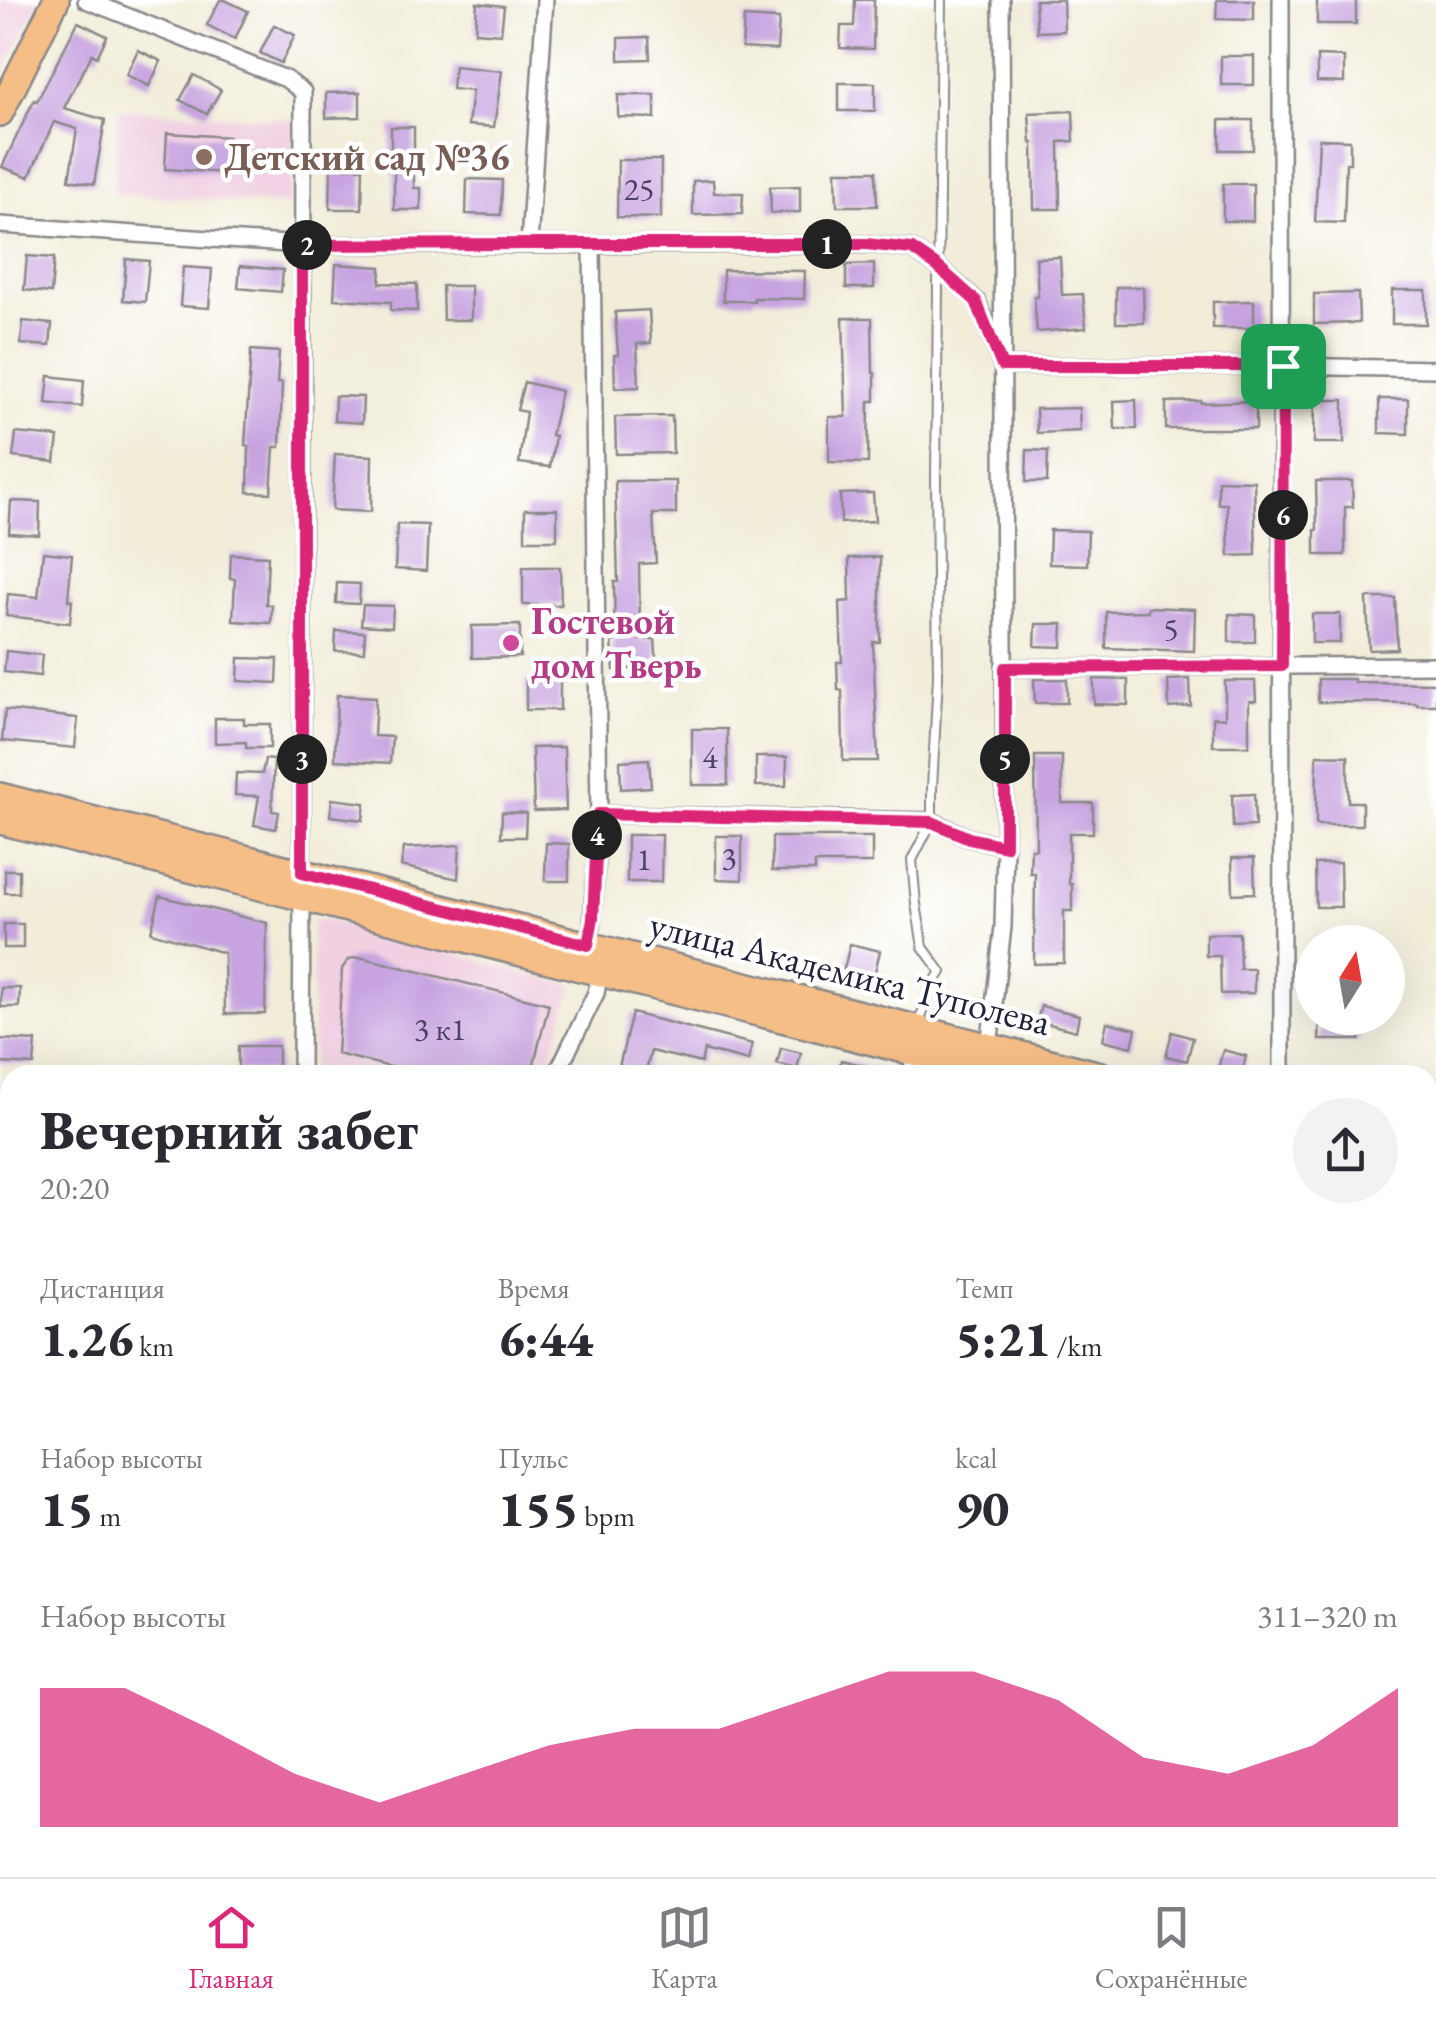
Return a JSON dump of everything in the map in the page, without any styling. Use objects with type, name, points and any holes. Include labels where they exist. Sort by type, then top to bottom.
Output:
[{"type":"main road","points":[[0,113],[56,0]]},
{"type":"main road","name":"улица Академика Туполева","points":[[0,796],[600,972],[964,1065]]},
{"type":"main road","name":"улица Академика Туполева","points":[[0,821],[302,885],[332,880],[588,945],[914,1052],[989,1047],[1061,1065]]},
{"type":"main road","points":[[956,1063],[978,1059],[989,1047]]},
{"type":"street","points":[[86,0],[286,79],[303,92],[301,1065]]},
{"type":"street","points":[[529,244],[545,0]]},
{"type":"street","points":[[989,1047],[1003,927],[1005,846],[1001,0]]},
{"type":"street","points":[[1282,0],[1282,1065]]},
{"type":"street","points":[[0,225],[302,245],[866,244],[912,249],[976,301],[1002,366]]},
{"type":"street","points":[[588,945],[598,814],[592,245]]},
{"type":"street","points":[[1002,366],[1436,369]]},
{"type":"street","points":[[1005,668],[1436,665]]},
{"type":"street","points":[[598,814],[932,822],[969,838],[1005,846]]},
{"type":"street","points":[[561,1065],[596,993],[600,972]]},
{"type":"lane","points":[[914,1052],[924,1006],[941,972],[924,947],[912,860],[932,822],[938,677],[941,0]]},
{"type":"shaded area","points":[[0,0],[41,0],[0,78]]},
{"type":"shaded area","name":"Детский сад №36","points":[[119,109],[294,120],[289,205],[114,194]]},
{"type":"shaded area","points":[[324,919],[573,986],[548,1065],[313,1065],[312,923]]},
{"type":"building","points":[[220,0],[248,11],[235,39],[207,25]]},
{"type":"building","points":[[855,0],[874,0],[873,49],[840,48],[841,26],[854,26]]},
{"type":"building","points":[[1035,0],[1063,0],[1064,31],[1037,32]]},
{"type":"building","points":[[1217,0],[1254,0],[1254,20],[1216,19]]},
{"type":"building","points":[[1317,0],[1356,0],[1356,24],[1317,24]]},
{"type":"building","points":[[477,3],[504,6],[501,34],[475,32]]},
{"type":"building","points":[[744,17],[779,19],[777,50],[742,48]]},
{"type":"building","points":[[78,22],[107,36],[97,57],[92,54],[64,108],[105,120],[94,184],[69,180],[77,129],[54,122],[29,177],[2,167],[34,100],[37,101]]},
{"type":"building","points":[[274,25],[295,35],[281,63],[260,53]]},
{"type":"building","points":[[649,37],[650,59],[619,60],[619,38]]},
{"type":"building","points":[[138,50],[161,61],[149,86],[126,75]]},
{"type":"building","points":[[1221,56],[1254,56],[1254,85],[1221,85]]},
{"type":"building","points":[[1317,56],[1344,57],[1344,83],[1317,82]]},
{"type":"building","points":[[454,66],[502,71],[494,127],[468,125],[472,91],[452,89]]},
{"type":"building","points":[[194,75],[221,90],[207,114],[180,100]]},
{"type":"building","points":[[839,83],[875,83],[875,111],[839,111]]},
{"type":"building","points":[[360,92],[360,117],[326,118],[326,93]]},
{"type":"building","points":[[618,95],[655,95],[655,118],[618,117]]},
{"type":"building","points":[[1073,111],[1074,141],[1059,142],[1060,209],[1034,209],[1029,113]]},
{"type":"building","points":[[1220,120],[1253,120],[1253,150],[1220,150]]},
{"type":"building","points":[[391,127],[414,127],[414,188],[421,188],[421,210],[394,210]]},
{"type":"building","points":[[167,133],[229,137],[226,173],[165,169]]},
{"type":"building","points":[[1319,139],[1350,140],[1344,223],[1315,222]]},
{"type":"building","points":[[618,160],[661,160],[661,218],[617,217]]},
{"type":"building","points":[[331,167],[363,168],[362,209],[330,209]]},
{"type":"building","points":[[836,171],[876,171],[877,206],[837,206]]},
{"type":"building","points":[[467,179],[502,180],[501,215],[466,214]]},
{"type":"building","points":[[713,180],[714,193],[743,193],[742,214],[693,215],[693,181]]},
{"type":"building","points":[[1223,184],[1253,184],[1253,221],[1223,221]]},
{"type":"building","points":[[800,186],[800,212],[771,213],[770,187]]},
{"type":"building","points":[[27,256],[54,258],[51,293],[24,290]]},
{"type":"building","points":[[1060,257],[1062,295],[1083,294],[1086,328],[1037,332],[1036,258]]},
{"type":"building","points":[[126,259],[149,261],[145,302],[123,300]]},
{"type":"building","points":[[336,264],[381,267],[380,283],[417,284],[417,311],[391,310],[391,302],[334,299]]},
{"type":"building","points":[[874,264],[874,288],[846,288],[846,265]]},
{"type":"building","points":[[240,266],[283,270],[281,292],[238,288]]},
{"type":"building","points":[[183,267],[212,269],[209,308],[180,306]]},
{"type":"building","points":[[723,270],[805,271],[804,299],[723,301]]},
{"type":"building","points":[[442,286],[471,286],[471,320],[443,320]]},
{"type":"building","points":[[1116,287],[1143,287],[1144,323],[1116,323]]},
{"type":"building","points":[[1392,290],[1426,290],[1426,324],[1392,324]]},
{"type":"building","points":[[1358,293],[1359,323],[1314,324],[1314,294]]},
{"type":"building","points":[[1254,301],[1254,328],[1213,328],[1213,302]]},
{"type":"building","points":[[649,310],[651,343],[637,344],[639,387],[615,388],[615,312]]},
{"type":"building","points":[[843,318],[872,318],[875,401],[869,401],[868,463],[829,462],[829,417],[846,417]]},
{"type":"building","points":[[23,321],[52,324],[50,346],[21,344]]},
{"type":"building","points":[[251,350],[279,352],[280,447],[274,447],[271,493],[248,492],[249,446],[245,445]]},
{"type":"building","points":[[49,376],[84,380],[82,407],[46,403]]},
{"type":"building","points":[[524,382],[561,391],[551,435],[555,436],[550,467],[519,463],[526,412],[517,410]]},
{"type":"building","points":[[335,396],[363,397],[362,423],[334,421]]},
{"type":"building","points":[[1379,399],[1408,399],[1408,434],[1379,433]]},
{"type":"building","points":[[1136,400],[1137,429],[1115,429],[1114,401]]},
{"type":"building","points":[[1315,400],[1344,400],[1344,443],[1314,443]]},
{"type":"building","points":[[1256,401],[1256,429],[1166,429],[1166,402]]},
{"type":"building","points":[[1079,408],[1080,431],[1037,433],[1036,409]]},
{"type":"building","points":[[672,416],[673,453],[616,454],[615,417]]},
{"type":"building","points":[[16,433],[58,437],[55,462],[13,457]]},
{"type":"building","points":[[1027,450],[1048,451],[1047,482],[1026,482]]},
{"type":"building","points":[[335,454],[372,456],[371,512],[332,510]]},
{"type":"building","points":[[1218,480],[1254,481],[1256,555],[1229,556],[1227,504],[1218,504]]},
{"type":"building","points":[[615,481],[676,481],[676,514],[653,514],[656,563],[639,564],[640,640],[655,639],[657,667],[614,670],[614,582],[618,582]]},
{"type":"building","points":[[1316,481],[1352,481],[1353,507],[1345,507],[1345,555],[1315,555]]},
{"type":"building","points":[[873,493],[875,521],[841,523],[840,494]]},
{"type":"building","points":[[11,501],[40,502],[39,535],[9,533]]},
{"type":"building","points":[[525,509],[557,509],[557,540],[525,540]]},
{"type":"building","points":[[397,524],[428,525],[426,571],[395,569]]},
{"type":"building","points":[[1050,530],[1088,531],[1087,565],[1049,564]]},
{"type":"building","points":[[43,552],[72,555],[70,623],[6,616],[8,594],[38,597]]},
{"type":"building","points":[[231,554],[268,556],[266,604],[272,605],[271,623],[233,621],[235,579],[230,578]]},
{"type":"building","points":[[880,557],[880,642],[873,642],[878,761],[843,761],[842,690],[838,690],[837,662],[842,662],[840,602],[850,601],[849,558]]},
{"type":"building","points":[[523,567],[560,567],[561,605],[523,605]]},
{"type":"building","points":[[337,583],[360,584],[359,604],[336,603]]},
{"type":"building","points":[[1367,598],[1395,598],[1397,649],[1369,650]]},
{"type":"building","points":[[363,605],[393,606],[392,627],[361,625]]},
{"type":"building","points":[[1148,607],[1195,609],[1194,651],[1106,648],[1106,612],[1148,611]]},
{"type":"building","points":[[1229,614],[1255,615],[1255,642],[1229,642]]},
{"type":"building","points":[[1312,614],[1340,614],[1340,643],[1312,643]]},
{"type":"building","points":[[1036,624],[1063,624],[1062,647],[1035,646]]},
{"type":"building","points":[[520,625],[520,657],[472,658],[472,626]]},
{"type":"building","points":[[336,631],[365,632],[364,652],[335,651]]},
{"type":"building","points":[[6,651],[42,655],[40,676],[4,672]]},
{"type":"building","points":[[239,658],[278,659],[277,683],[238,681]]},
{"type":"building","points":[[1034,679],[1067,679],[1067,703],[1035,703]]},
{"type":"building","points":[[1094,679],[1128,680],[1128,705],[1094,704]]},
{"type":"building","points":[[1190,679],[1191,706],[1169,708],[1168,680]]},
{"type":"building","points":[[1318,679],[1436,683],[1436,705],[1318,702]]},
{"type":"building","points":[[526,680],[560,680],[560,710],[526,710]]},
{"type":"building","points":[[1225,681],[1255,681],[1256,701],[1249,701],[1249,746],[1213,746],[1213,717],[1225,718]]},
{"type":"building","points":[[337,695],[376,697],[374,736],[392,737],[390,763],[335,760]]},
{"type":"building","points":[[5,710],[78,718],[75,748],[2,741]]},
{"type":"building","points":[[215,718],[244,718],[244,724],[270,724],[270,748],[246,748],[246,742],[215,743]]},
{"type":"building","points":[[692,729],[727,729],[728,785],[692,785]]},
{"type":"building","points":[[564,747],[566,810],[534,811],[532,748]]},
{"type":"building","points":[[1317,755],[1348,756],[1348,802],[1362,802],[1362,825],[1316,825]]},
{"type":"building","points":[[1035,756],[1062,756],[1062,803],[1093,803],[1093,833],[1069,833],[1072,911],[1064,911],[1064,963],[1034,964],[1035,873],[1030,873],[1031,849],[1036,849]]},
{"type":"building","points":[[756,757],[787,757],[786,786],[756,786]]},
{"type":"building","points":[[265,759],[274,760],[272,811],[279,812],[276,829],[254,825],[259,796],[235,795],[236,773],[262,774]]},
{"type":"building","points":[[649,759],[651,787],[621,789],[620,761]]},
{"type":"building","points":[[1254,794],[1255,826],[1233,827],[1232,795]]},
{"type":"building","points":[[332,799],[365,803],[363,820],[330,816]]},
{"type":"building","points":[[502,812],[526,813],[525,837],[501,837]]},
{"type":"building","points":[[627,835],[662,835],[661,882],[627,882]]},
{"type":"building","points":[[716,836],[742,836],[742,880],[716,879]]},
{"type":"building","points":[[772,837],[872,837],[872,863],[815,863],[815,871],[772,871]]},
{"type":"building","points":[[546,843],[569,844],[569,881],[545,881]]},
{"type":"building","points":[[460,845],[458,879],[401,866],[404,848]]},
{"type":"building","points":[[1232,858],[1254,858],[1255,893],[1233,894]]},
{"type":"building","points":[[1340,863],[1341,907],[1316,907],[1315,864]]},
{"type":"building","points":[[5,870],[19,870],[19,893],[5,893]]},
{"type":"building","points":[[160,896],[267,923],[265,1014],[225,1014],[224,953],[151,932]]},
{"type":"building","points":[[4,924],[23,924],[23,948],[4,948]]},
{"type":"building","points":[[1239,933],[1240,969],[1254,969],[1254,993],[1221,994],[1220,956],[1206,956],[1206,934]]},
{"type":"building","points":[[850,944],[880,951],[874,976],[844,969]]},
{"type":"building","points":[[364,958],[549,1004],[534,1065],[383,1065],[337,1054],[342,969],[348,960]]},
{"type":"building","points":[[1,988],[20,988],[19,1007],[1,1007]]},
{"type":"building","points":[[1041,1006],[1079,1015],[1076,1031],[1037,1021]]},
{"type":"building","points":[[632,1013],[752,1044],[748,1061],[704,1050],[701,1063],[651,1051],[648,1065],[619,1065]]},
{"type":"building","points":[[1107,1022],[1136,1029],[1132,1047],[1103,1040]]},
{"type":"building","points":[[1172,1032],[1193,1038],[1187,1061],[1166,1056]]},
{"type":"building","points":[[1319,1035],[1360,1035],[1360,1040],[1319,1040]]},
{"type":"building","points":[[0,1039],[36,1041],[34,1065],[0,1063]]},
{"type":"building","points":[[238,1046],[278,1046],[278,1065],[238,1065]]},
{"type":"building","points":[[781,1048],[801,1053],[798,1065],[777,1064]]},
{"type":"building","points":[[1223,1050],[1246,1056],[1244,1065],[1219,1065]]},
{"type":"place","name":"Детский сад №36","points":[[204,157]]},
{"type":"place","name":"Гостевой дом Тверь","points":[[511,643]]},
{"type":"route","points":[[866,244],[912,249],[976,301],[1002,366],[1283,366],[1282,666],[1005,668],[1005,846],[969,838],[932,822],[598,814],[588,945],[302,873],[302,245],[866,244]]}]
